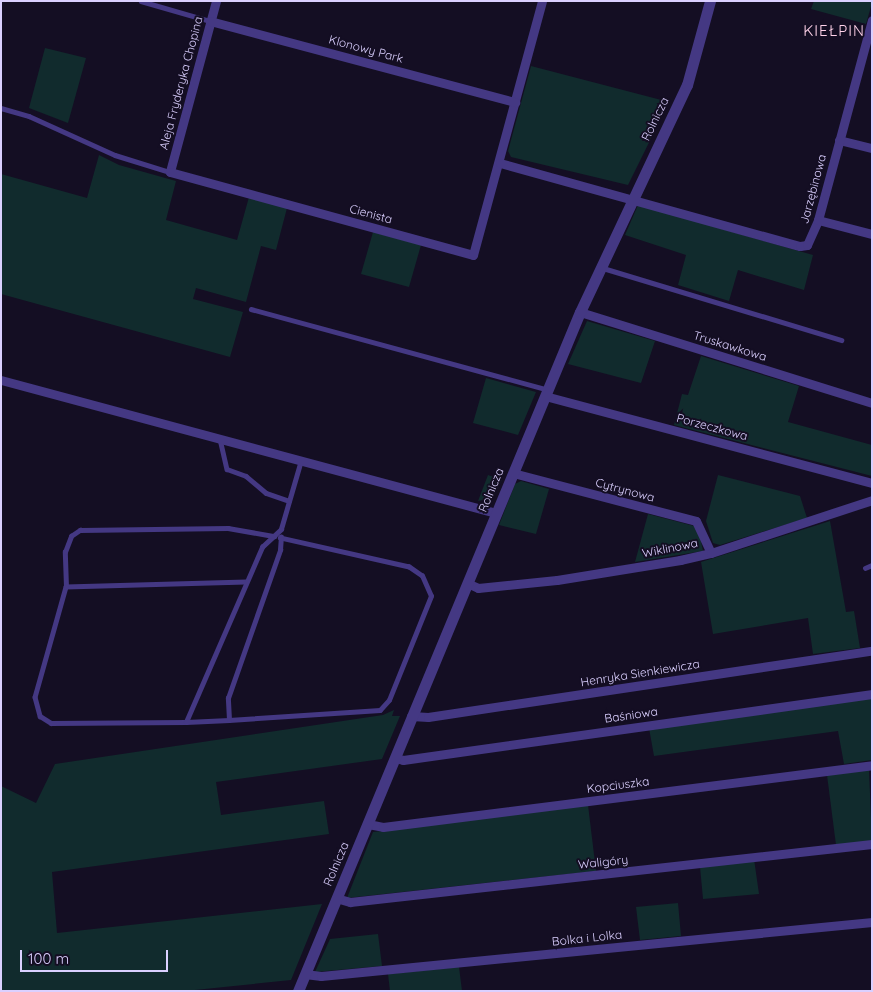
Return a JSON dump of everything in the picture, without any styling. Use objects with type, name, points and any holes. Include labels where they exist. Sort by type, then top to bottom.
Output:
[{"type":"street","name":"Aleja Fryderyka Chopina","points":[[170,172],[216,1]]},
{"type":"street","name":"Cienista","points":[[170,172],[472,255],[500,163],[542,1]]},
{"type":"street","name":"Rolnicza","points":[[298,991],[580,312],[686,85],[710,1]]},
{"type":"street","name":"Jarzębinowa","points":[[632,199],[800,246],[809,244],[818,220],[872,20]]},
{"type":"street","name":"Klonowy Park","points":[[210,21],[515,102]]},
{"type":"street","points":[[839,140],[872,148]]},
{"type":"street","points":[[500,163],[632,199]]},
{"type":"street","points":[[818,220],[872,234]]},
{"type":"street","name":"Truskawkowa","points":[[580,312],[872,403]]},
{"type":"street","points":[[1,380],[219,437],[496,513]]},
{"type":"street","name":"Porzeczkowa","points":[[546,393],[872,483]]},
{"type":"street","name":"Cytrynowa","points":[[513,473],[696,521],[711,553]]},
{"type":"street","name":"Wiklinowa","points":[[466,583],[478,588],[556,580],[711,553],[872,500]]},
{"type":"street","name":"Henryka Sienkiewicza","points":[[411,716],[428,717],[872,651]]},
{"type":"street","name":"Baśniowa","points":[[395,758],[422,757],[872,694]]},
{"type":"street","name":"Kopciuszka","points":[[368,824],[393,826],[872,765]]},
{"type":"street","name":"Waligóry","points":[[336,898],[350,902],[872,844]]},
{"type":"street","name":"Bolka i Lolka","points":[[305,974],[331,975],[872,922]]},
{"type":"lane","points":[[141,1],[210,21]]},
{"type":"lane","points":[[1,108],[28,116],[115,154],[170,172]]},
{"type":"lane","points":[[602,268],[841,340]]},
{"type":"lane","points":[[251,309],[546,393]]},
{"type":"lane","points":[[219,437],[227,469],[246,476],[266,493],[289,501]]},
{"type":"lane","points":[[229,720],[228,698],[280,550],[281,529],[301,460]]},
{"type":"lane","points":[[274,536],[228,528],[80,530],[71,536],[65,552],[66,587],[35,698],[40,716],[52,723],[186,722],[380,710],[389,700],[431,596],[422,576],[409,567],[280,538]]},
{"type":"lane","points":[[186,722],[262,547],[281,529]]},
{"type":"lane","points":[[865,568],[872,565]]},
{"type":"lane","points":[[66,587],[246,582]]},
{"type":"green space","points":[[814,1],[872,1],[872,3],[866,24],[811,9]]},
{"type":"green space","points":[[45,48],[86,58],[68,123],[29,108]]},
{"type":"green space","points":[[531,66],[669,102],[628,185],[511,157],[508,151]]},
{"type":"green space","points":[[99,155],[119,165],[176,181],[166,220],[237,240],[249,197],[287,208],[276,250],[261,246],[246,302],[196,288],[193,299],[243,312],[230,357],[1,294],[1,174],[87,198]]},
{"type":"green space","points":[[638,205],[813,255],[804,290],[738,270],[729,301],[678,285],[686,255],[625,235]]},
{"type":"green space","points":[[373,232],[421,245],[409,287],[361,274]]},
{"type":"green space","points":[[587,321],[655,341],[641,383],[568,364]]},
{"type":"green space","points":[[701,356],[799,386],[788,422],[872,445],[872,476],[674,425],[682,394],[688,395]]},
{"type":"green space","points":[[486,378],[536,392],[518,435],[473,423]]},
{"type":"green space","points":[[488,475],[502,480],[493,498],[478,501]]},
{"type":"green space","points":[[718,475],[800,496],[807,518],[720,545],[713,543],[706,521]]},
{"type":"green space","points":[[521,481],[549,489],[536,534],[499,525],[515,484]]},
{"type":"green space","points":[[648,514],[698,527],[703,551],[635,562]]},
{"type":"green space","points":[[830,521],[846,612],[854,611],[860,648],[813,654],[808,618],[713,634],[701,562]]},
{"type":"green space","points":[[872,696],[872,760],[844,764],[838,731],[654,756],[649,728]]},
{"type":"green space","points":[[394,710],[392,716],[400,716],[382,759],[216,782],[221,815],[324,801],[329,834],[52,872],[57,933],[322,904],[291,980],[185,991],[1,991],[1,786],[36,803],[55,764],[383,715]]},
{"type":"green space","points":[[869,770],[872,841],[836,845],[827,775]]},
{"type":"green space","points":[[588,805],[596,871],[347,898],[373,832]]},
{"type":"green space","points":[[754,859],[759,894],[703,899],[700,867]]},
{"type":"green space","points":[[678,903],[681,936],[640,940],[636,907]]},
{"type":"green space","points":[[378,934],[382,966],[315,972],[330,939]]},
{"type":"green space","points":[[459,967],[462,991],[390,991],[388,974]]},
{"type":"district","name":"KIEŁPIN","points":[[834,31]]}]
